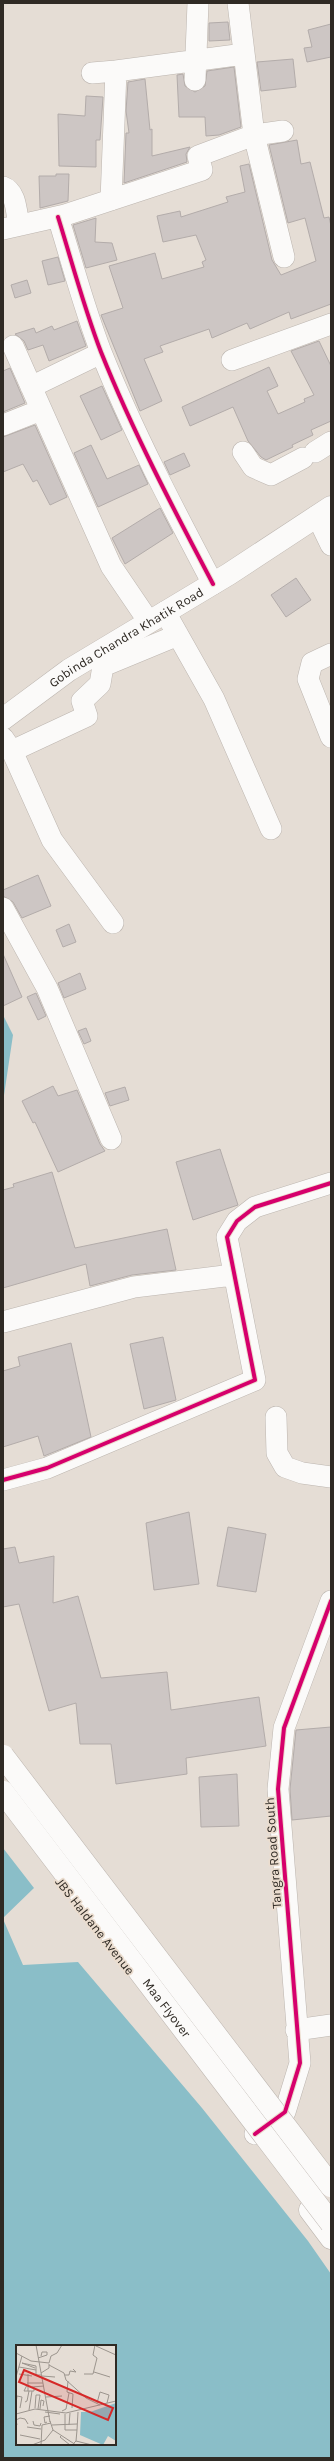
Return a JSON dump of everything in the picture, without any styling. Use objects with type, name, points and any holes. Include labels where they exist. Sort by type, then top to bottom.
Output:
[{"type":"main road","name":"Gobinda Chandra Khatik Road","points":[[3,718],[68,670],[213,584],[324,512]]},
{"type":"main road","points":[[3,1745],[331,2172]]},
{"type":"main road","name":"Maa Flyover","points":[[3,1756],[331,2186]]},
{"type":"main road","name":"Maa Flyover","points":[[3,1792],[331,2223]]},
{"type":"main road","name":"JBS Haldane Avenue","points":[[3,1806],[255,2134],[331,2238]]},
{"type":"street","points":[[194,70],[198,3]]},
{"type":"street","points":[[238,3],[254,135],[284,257]]},
{"type":"street","points":[[92,73],[116,71],[194,70],[244,54]]},
{"type":"street","points":[[111,200],[116,71]]},
{"type":"street","points":[[3,187],[8,189],[13,195],[11,227],[58,217],[202,170],[198,156],[254,135],[283,131]]},
{"type":"street","points":[[58,217],[82,301],[101,353],[145,451],[213,584]]},
{"type":"street","points":[[232,360],[331,324]]},
{"type":"street","points":[[13,346],[111,566],[157,617],[178,635],[214,699],[271,829]]},
{"type":"street","points":[[31,387],[101,353]]},
{"type":"street","points":[[3,425],[41,410]]},
{"type":"street","points":[[243,452],[253,467],[271,475],[321,451]]},
{"type":"street","points":[[324,512],[331,546]]},
{"type":"street","points":[[113,923],[52,840],[8,745],[87,716],[82,701],[100,684],[103,666],[178,635]]},
{"type":"street","points":[[331,654],[312,663],[308,679],[331,737]]},
{"type":"street","points":[[3,908],[47,988],[111,1139]]},
{"type":"street","points":[[3,1480],[47,1468],[255,1380],[233,1275],[227,1237],[236,1221],[256,1207],[331,1184]]},
{"type":"street","points":[[3,1322],[134,1287],[233,1275]]},
{"type":"street","points":[[276,1417],[277,1453],[285,1467],[302,1473],[331,1477]]},
{"type":"street","name":"Tangra Road South","points":[[285,2112],[300,2063],[296,2030],[278,1789],[280,1753],[292,1706],[331,1601]]},
{"type":"street","points":[[296,2030],[331,2025]]},
{"type":"street","points":[[255,2134],[285,2112]]},
{"type":"water","points":[[3,1015],[13,1035],[3,1102]]},
{"type":"water","points":[[3,1848],[34,1888],[3,1918]]},
{"type":"water","points":[[3,1919],[23,1965],[78,1962],[202,2108],[308,2241],[331,2274],[331,2458],[3,2458]]},
{"type":"building","points":[[228,22],[230,40],[209,41],[209,23]]},
{"type":"building","points":[[331,24],[331,57],[307,62],[304,48],[312,47],[308,30]]},
{"type":"building","points":[[293,59],[296,87],[261,91],[257,62]]},
{"type":"building","points":[[234,67],[241,127],[219,135],[206,136],[205,117],[179,117],[177,75],[183,74],[185,86],[195,92],[205,86],[207,71]]},
{"type":"building","points":[[145,79],[150,130],[152,129],[152,156],[190,147],[186,154],[187,162],[124,183],[126,133],[129,133],[126,111],[128,82]]},
{"type":"building","points":[[86,96],[103,97],[100,140],[96,140],[96,167],[59,166],[58,114],[85,116]]},
{"type":"building","points":[[297,140],[301,164],[310,162],[324,218],[329,217],[331,226],[331,304],[291,319],[289,312],[250,329],[247,323],[212,338],[209,329],[160,346],[163,352],[144,359],[162,401],[140,411],[101,315],[123,308],[109,266],[155,253],[162,279],[204,267],[202,262],[206,260],[196,235],[163,242],[157,216],[180,211],[181,217],[228,202],[226,197],[245,192],[240,166],[249,164],[272,260],[281,275],[316,261],[305,218],[288,223],[269,145]]},
{"type":"building","points":[[56,174],[69,174],[68,201],[40,208],[39,176],[56,176]]},
{"type":"building","points":[[96,218],[95,242],[112,243],[117,260],[86,268],[73,225]]},
{"type":"building","points":[[58,257],[65,281],[48,285],[42,261]]},
{"type":"building","points":[[27,280],[31,293],[15,298],[11,285]]},
{"type":"building","points":[[77,321],[86,346],[49,361],[43,345],[28,350],[24,341],[15,334],[34,328],[36,333],[52,326],[54,330]]},
{"type":"building","points":[[319,341],[331,366],[331,421],[311,430],[313,435],[292,445],[293,447],[266,460],[261,457],[248,441],[233,407],[190,426],[182,407],[269,367],[278,386],[267,391],[278,414],[305,402],[304,399],[314,395],[291,351]]},
{"type":"building","points":[[10,368],[25,403],[3,412],[3,371]]},
{"type":"building","points":[[102,386],[122,430],[101,440],[80,396]]},
{"type":"building","points":[[35,425],[67,497],[50,505],[37,480],[33,482],[23,464],[3,472],[3,437]]},
{"type":"building","points":[[91,445],[107,479],[139,465],[148,484],[98,507],[74,453]]},
{"type":"building","points":[[184,453],[190,466],[170,475],[164,462]]},
{"type":"building","points":[[160,508],[173,533],[125,564],[112,538]]},
{"type":"building","points":[[296,578],[311,600],[286,617],[271,595]]},
{"type":"building","points":[[38,875],[51,906],[22,918],[13,902],[3,896],[3,890]]},
{"type":"building","points":[[69,924],[76,942],[63,947],[56,930]]},
{"type":"building","points":[[3,954],[22,997],[3,1006]]},
{"type":"building","points":[[80,973],[86,989],[64,998],[58,983]]},
{"type":"building","points":[[36,993],[46,1016],[38,1020],[27,997]]},
{"type":"building","points":[[86,1028],[91,1041],[84,1044],[78,1031]]},
{"type":"building","points":[[53,1086],[58,1096],[77,1090],[100,1144],[105,1151],[58,1172],[35,1122],[33,1123],[22,1101]]},
{"type":"building","points":[[125,1087],[129,1100],[110,1106],[105,1093]]},
{"type":"building","points":[[220,1149],[238,1205],[193,1220],[176,1162]]},
{"type":"building","points":[[52,1172],[75,1248],[167,1229],[176,1270],[132,1275],[90,1286],[86,1264],[3,1288],[3,1190],[14,1187],[13,1184]]},
{"type":"building","points":[[163,1337],[176,1400],[144,1409],[130,1344]]},
{"type":"building","points":[[71,1343],[91,1437],[44,1456],[38,1436],[3,1447],[3,1371],[20,1366],[18,1357]]},
{"type":"building","points":[[189,1512],[199,1584],[154,1590],[146,1523]]},
{"type":"building","points":[[228,1527],[266,1534],[256,1592],[217,1586]]},
{"type":"building","points":[[15,1547],[19,1563],[54,1556],[53,1603],[78,1596],[101,1678],[167,1672],[171,1710],[259,1697],[266,1746],[186,1758],[187,1774],[116,1784],[111,1744],[80,1744],[76,1703],[49,1711],[19,1604],[3,1607],[3,1549]]},
{"type":"building","points":[[331,1727],[331,1816],[292,1820],[290,1789],[296,1730]]},
{"type":"building","points":[[237,1774],[239,1826],[201,1827],[199,1777]]},
{"type":"cycle path","points":[[58,217],[89,319],[113,382],[154,470],[213,584]]},
{"type":"cycle path","points":[[3,1480],[47,1468],[255,1380],[227,1237],[237,1221],[255,1207],[331,1183]]},
{"type":"cycle path","points":[[255,2134],[285,2112],[300,2063],[278,1789],[284,1728],[331,1601]]}]
